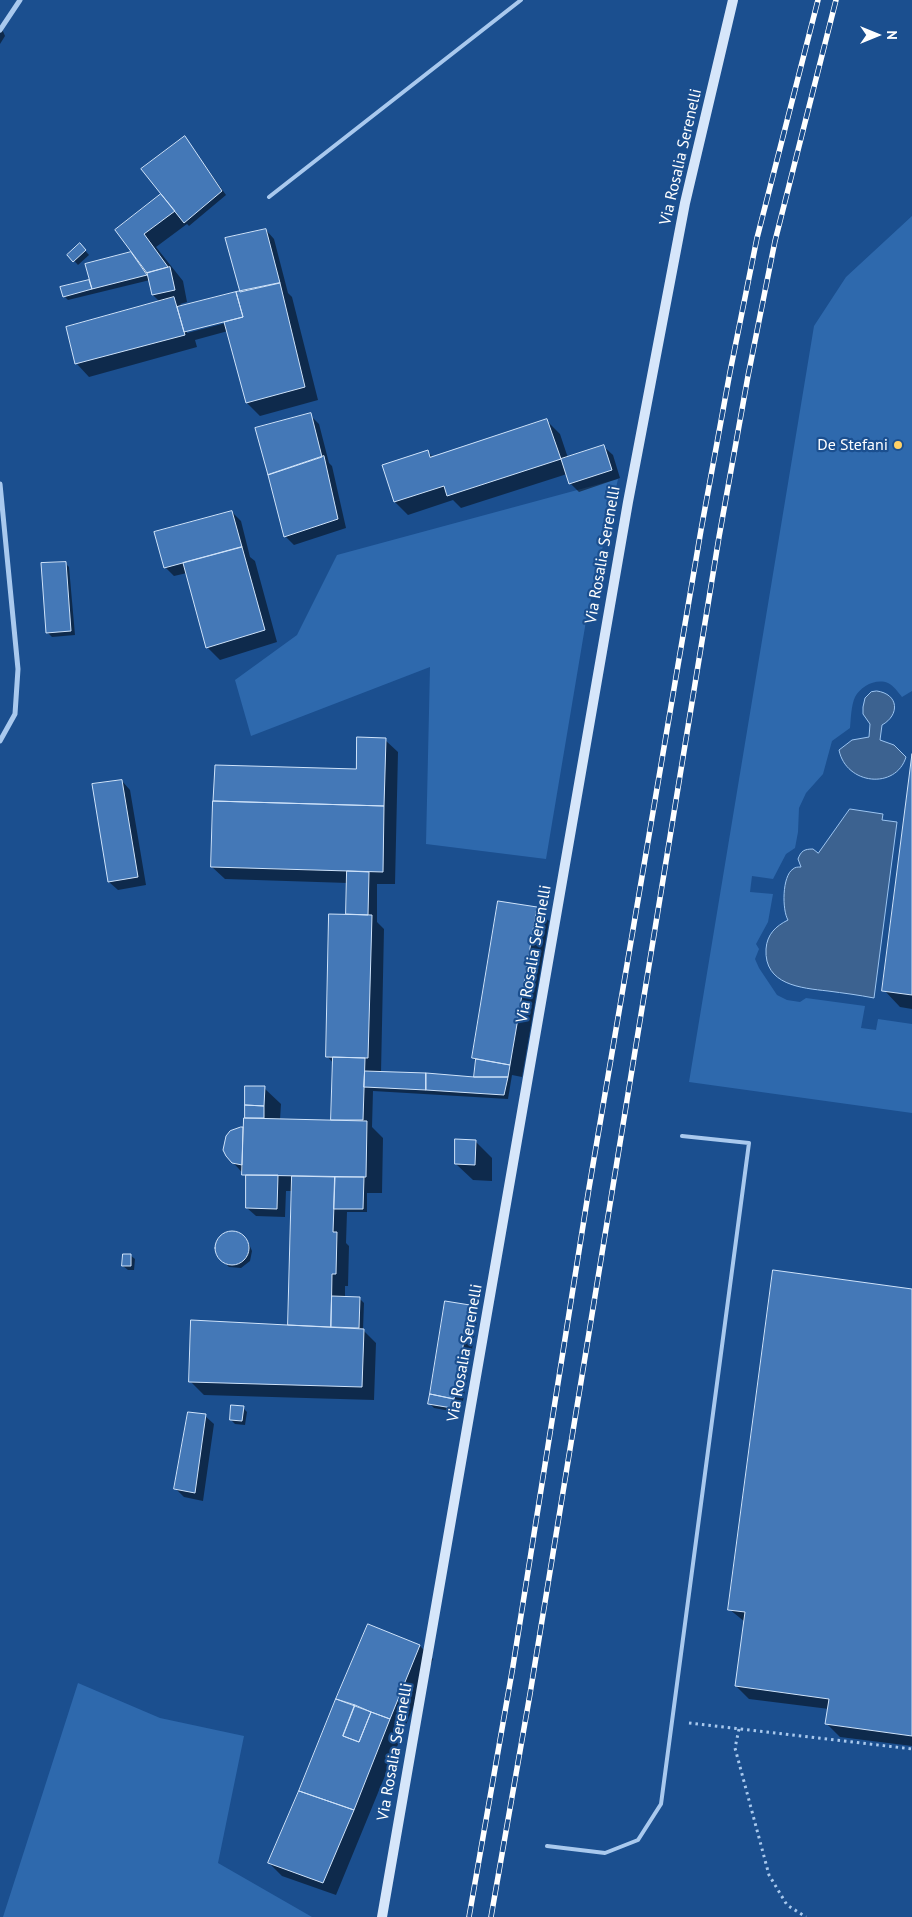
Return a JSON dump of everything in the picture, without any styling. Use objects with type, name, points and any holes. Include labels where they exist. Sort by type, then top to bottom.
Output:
[{"type":"street","points":[[0,30],[20,0]]},
{"type":"street","name":"Via Rosalia Serenelli","points":[[382,1917],[628,502],[685,203],[733,0]]},
{"type":"street","points":[[0,484],[18,669],[14,714],[0,741]]},
{"type":"lane","points":[[269,196],[521,0]]},
{"type":"lane","points":[[547,1846],[605,1853],[638,1840],[661,1804],[749,1143],[682,1136]]},
{"type":"path","points":[[672,1721],[912,1750]]},
{"type":"path","points":[[739,1729],[735,1748],[769,1875],[787,1905],[806,1917]]},
{"type":"shaded area","points":[[912,216],[912,691],[902,697],[890,684],[883,682],[874,682],[861,689],[855,697],[853,704],[850,728],[832,741],[823,774],[806,793],[799,808],[795,848],[786,854],[773,879],[752,876],[750,892],[773,894],[768,922],[756,944],[759,949],[755,959],[777,995],[787,1000],[800,1002],[806,998],[865,1006],[861,1028],[876,1030],[878,1019],[912,1024],[912,1113],[689,1082],[814,326],[846,277]]},
{"type":"shaded area","points":[[618,479],[586,621],[546,859],[426,844],[430,667],[251,736],[235,680],[297,635],[337,555]]},
{"type":"shaded area","points":[[877,691],[890,696],[895,705],[892,716],[882,725],[880,740],[894,745],[906,757],[901,768],[892,775],[882,779],[871,779],[851,770],[843,762],[839,750],[852,740],[869,737],[870,724],[863,714],[863,707],[865,698],[871,692]]},
{"type":"shaded area","points":[[850,809],[883,814],[882,820],[897,822],[874,998],[796,986],[778,977],[771,970],[767,961],[766,949],[770,935],[776,928],[788,920],[784,893],[789,873],[795,868],[801,867],[798,859],[803,851],[813,849],[818,853]]},
{"type":"shaded area","points":[[78,1683],[160,1718],[244,1736],[218,1863],[312,1917],[3,1917]]},
{"type":"building","points":[[185,136],[222,191],[184,223],[141,169]]},
{"type":"building","points":[[161,194],[175,211],[144,234],[168,267],[147,273],[115,230]]},
{"type":"building","points":[[266,229],[280,283],[240,292],[225,238]]},
{"type":"building","points":[[80,243],[86,250],[73,262],[67,255]]},
{"type":"building","points":[[131,252],[147,275],[92,289],[85,264]]},
{"type":"building","points":[[170,267],[175,290],[152,295],[147,273]]},
{"type":"building","points":[[89,280],[92,289],[63,297],[60,287]]},
{"type":"building","points":[[280,283],[305,387],[246,403],[224,322],[243,317],[236,292]]},
{"type":"building","points":[[236,292],[243,317],[184,332],[177,307]]},
{"type":"building","points":[[174,297],[185,335],[75,364],[66,327]]},
{"type":"building","points":[[311,413],[322,457],[268,475],[255,428]]},
{"type":"building","points":[[547,419],[561,459],[447,496],[444,486],[394,502],[382,465],[428,450],[430,457]]},
{"type":"building","points":[[604,445],[612,470],[569,484],[561,459]]},
{"type":"building","points":[[324,456],[338,519],[284,537],[268,475]]},
{"type":"building","points":[[232,511],[242,547],[164,568],[154,532]]},
{"type":"building","points":[[242,547],[265,630],[206,648],[183,563]]},
{"type":"building","points":[[66,562],[71,631],[46,633],[41,563]]},
{"type":"building","points":[[357,737],[386,738],[384,806],[213,801],[215,765],[356,769]]},
{"type":"building","points":[[912,754],[912,995],[882,991]]},
{"type":"building","points":[[122,780],[138,877],[108,882],[92,784]]},
{"type":"building","points":[[213,801],[384,806],[383,872],[211,867]]},
{"type":"building","points":[[347,871],[369,872],[368,915],[346,914]]},
{"type":"building","points":[[498,901],[537,907],[510,1065],[472,1058]]},
{"type":"building","points":[[329,914],[372,915],[368,1058],[326,1057]]},
{"type":"building","points":[[333,1057],[365,1058],[363,1120],[331,1120]]},
{"type":"building","points":[[476,1059],[510,1065],[508,1077],[474,1077]]},
{"type":"building","points":[[365,1071],[426,1073],[426,1090],[364,1087]]},
{"type":"building","points":[[426,1073],[474,1077],[508,1077],[504,1095],[426,1090]]},
{"type":"building","points":[[245,1086],[265,1086],[264,1106],[245,1105]]},
{"type":"building","points":[[245,1105],[264,1106],[264,1118],[245,1118]]},
{"type":"building","points":[[244,1118],[367,1121],[366,1177],[242,1175]]},
{"type":"building","points":[[243,1127],[242,1165],[232,1163],[223,1150],[226,1136],[230,1131]]},
{"type":"building","points":[[455,1139],[476,1140],[475,1165],[455,1164]]},
{"type":"building","points":[[246,1175],[278,1175],[277,1209],[246,1208]]},
{"type":"building","points":[[292,1176],[335,1177],[333,1232],[337,1232],[336,1274],[332,1274],[331,1327],[288,1325]]},
{"type":"building","points":[[335,1177],[364,1177],[363,1209],[334,1209]]},
{"type":"building","points":[[232,1231],[244,1236],[249,1248],[244,1260],[232,1265],[220,1260],[215,1248],[220,1236]]},
{"type":"building","points":[[123,1254],[131,1254],[131,1266],[122,1266]]},
{"type":"building","points":[[773,1270],[912,1289],[912,1736],[825,1724],[829,1699],[735,1686],[745,1612],[728,1610]]},
{"type":"building","points":[[332,1296],[360,1297],[359,1328],[331,1327]]},
{"type":"building","points":[[445,1301],[470,1305],[454,1399],[430,1394]]},
{"type":"building","points":[[191,1320],[364,1329],[362,1387],[189,1382]]},
{"type":"building","points":[[430,1394],[454,1399],[452,1408],[428,1404]]},
{"type":"building","points":[[231,1405],[244,1406],[242,1421],[230,1420]]},
{"type":"building","points":[[188,1412],[206,1414],[195,1493],[174,1489]]},
{"type":"building","points":[[368,1624],[420,1645],[390,1719],[336,1699]]},
{"type":"building","points":[[336,1699],[355,1705],[343,1736],[359,1742],[371,1712],[390,1719],[354,1810],[299,1791]]},
{"type":"building","points":[[355,1705],[371,1712],[359,1742],[343,1736]]},
{"type":"building","points":[[299,1791],[354,1810],[323,1883],[268,1863]]},
{"type":"railway","points":[[469,1917],[513,1666],[589,1188],[701,530],[757,238],[818,0]]},
{"type":"railway","points":[[491,1917],[530,1694],[719,537],[775,241],[836,0]]},
{"type":"place","name":"De Stefani","points":[[898,445]]}]
